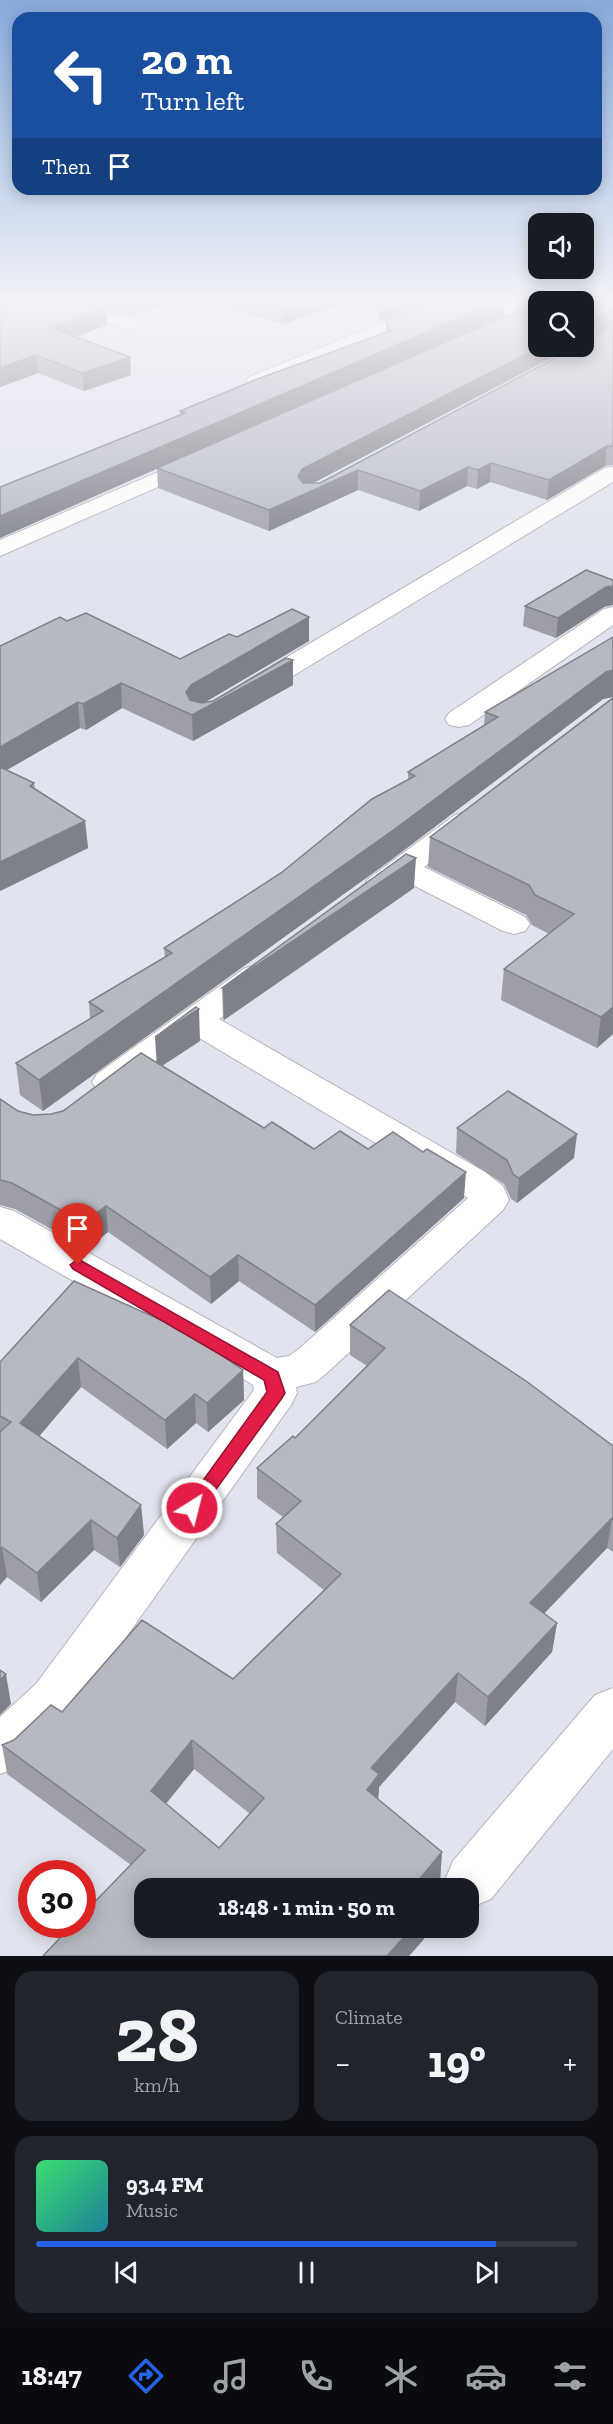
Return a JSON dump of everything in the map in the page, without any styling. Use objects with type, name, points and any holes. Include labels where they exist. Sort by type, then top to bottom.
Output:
[{"type":"street","points":[[0,549],[215,453]]},
{"type":"street","points":[[234,699],[613,473]]},
{"type":"street","points":[[459,719],[613,614]]},
{"type":"street","points":[[356,903],[485,805]]},
{"type":"street","points":[[403,868],[514,924]]},
{"type":"street","points":[[90,1097],[280,958]]},
{"type":"street","points":[[195,1020],[472,1181],[490,1195],[490,1200],[315,1359],[301,1370],[272,1376]]},
{"type":"street","points":[[0,1221],[254,1364],[272,1376],[276,1393],[53,1700],[0,1750]]},
{"type":"street","points":[[474,1878],[613,1711]]},
{"type":"building","points":[[225,392],[287,392],[0,516],[0,487],[185,413],[180,411]]},
{"type":"building","points":[[331,392],[452,392],[302,469],[298,477],[303,483],[320,483],[491,392],[613,392],[613,446],[607,446],[549,480],[491,463],[478,470],[468,467],[420,491],[358,470],[269,510],[157,468]]},
{"type":"building","points":[[586,570],[613,580],[613,586],[606,587],[558,618],[525,606]]},
{"type":"building","points":[[292,609],[309,617],[191,685],[186,692],[190,700],[202,703],[213,701],[286,658],[293,660],[192,715],[121,683],[83,704],[78,702],[0,747],[0,646],[60,617],[67,621],[86,613],[180,659],[229,634],[237,637]]},
{"type":"building","points":[[613,637],[613,670],[606,672],[392,831],[39,1080],[16,1063],[103,1011],[89,1002],[172,953],[164,948],[281,873],[372,799],[415,776],[408,772],[498,717],[485,712]]},
{"type":"building","points":[[613,698],[613,1007],[601,1017],[504,969],[574,914],[535,895],[529,885],[430,837]]},
{"type":"building","points":[[0,767],[34,783],[30,786],[85,821],[0,862]]},
{"type":"building","points":[[406,854],[416,858],[222,988]]},
{"type":"building","points":[[196,1007],[199,1009],[155,1037]]},
{"type":"building","points":[[141,1053],[264,1128],[272,1122],[314,1149],[340,1131],[368,1149],[393,1132],[423,1152],[427,1149],[466,1172],[315,1305],[238,1255],[210,1277],[106,1206],[84,1223],[12,1183],[0,1180],[0,1099],[18,1111],[33,1115],[63,1111]]},
{"type":"building","points":[[508,1091],[577,1134],[519,1178],[513,1174],[507,1160],[457,1128]]},
{"type":"building","points":[[74,1281],[165,1322],[168,1320],[243,1370],[207,1403],[195,1394],[165,1420],[78,1358],[20,1423],[141,1505],[117,1538],[91,1520],[37,1573],[2,1547],[0,1550],[0,1432],[11,1422],[0,1416],[0,1362]]},
{"type":"building","points":[[389,1290],[526,1381],[613,1446],[613,1519],[530,1603],[557,1623],[488,1697],[458,1673],[371,1768],[379,1774],[367,1790],[442,1852],[420,1878],[134,1878],[134,1938],[403,1938],[387,1956],[43,1956],[60,1938],[96,1938],[96,1901],[145,1850],[2,1745],[14,1740],[51,1705],[62,1712],[142,1620],[233,1679],[341,1574],[276,1524],[301,1501],[257,1468],[293,1436],[295,1438],[385,1348],[350,1325]],"holes":[[[192,1740],[264,1798],[219,1848],[151,1791]]]},
{"type":"building","points":[[0,1670],[6,1674],[0,1680]]},
{"type":"route","points":[[78,1265],[272,1376],[276,1393],[192,1508]]}]
